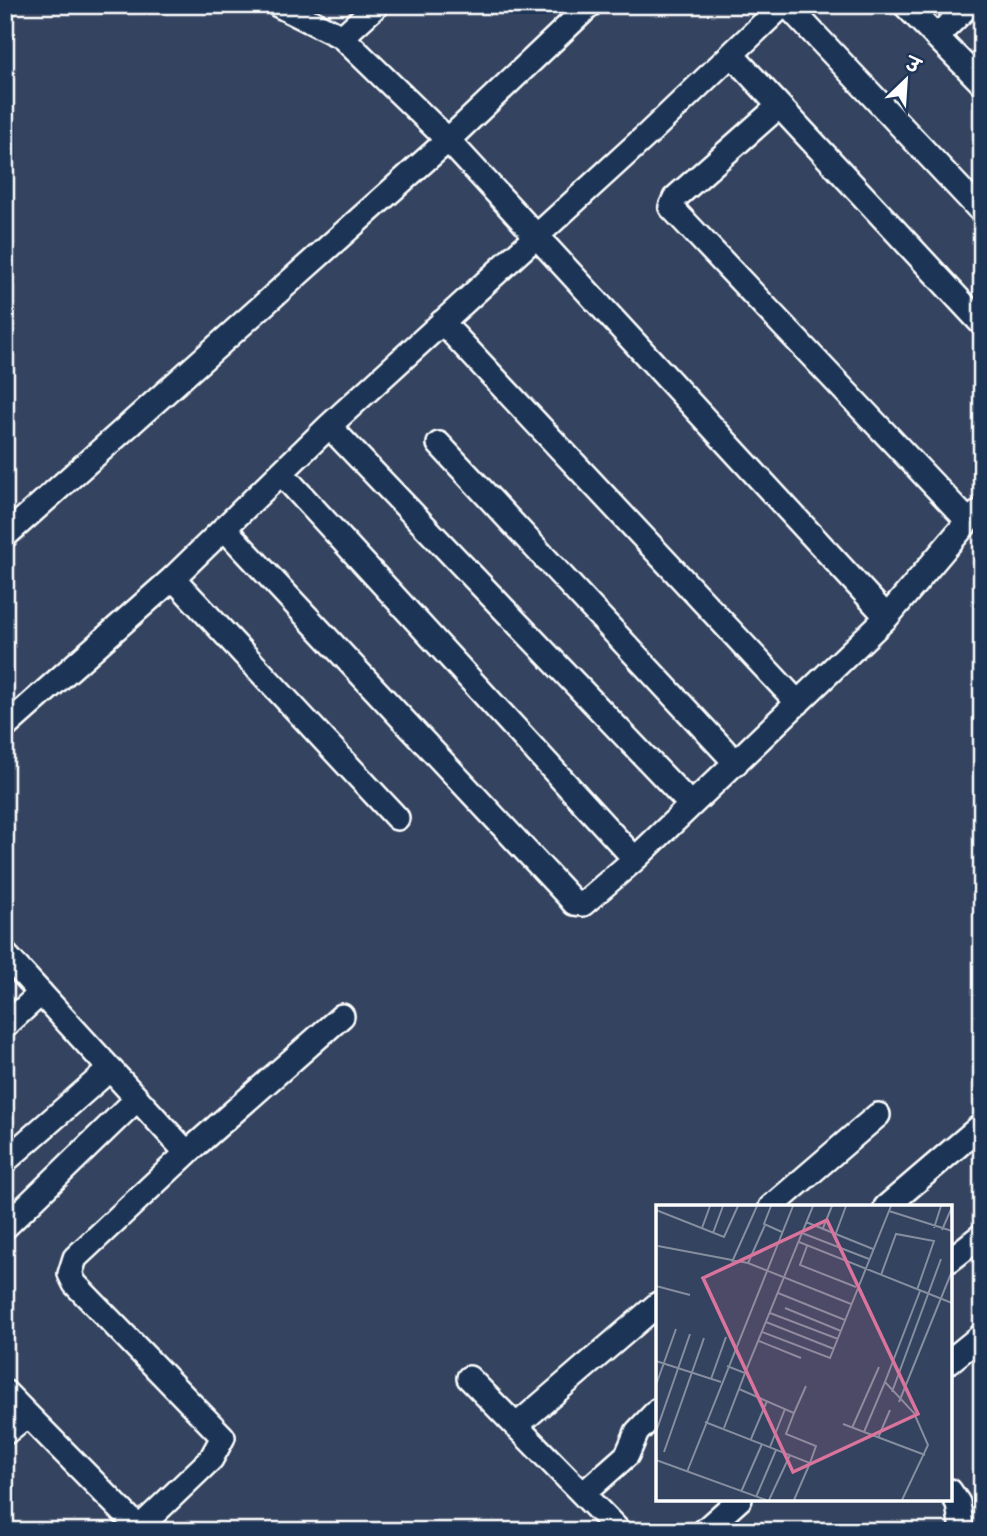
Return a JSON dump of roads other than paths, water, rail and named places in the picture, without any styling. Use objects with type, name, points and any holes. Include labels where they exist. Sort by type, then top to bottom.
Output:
[{"type":"street","points":[[278,5],[342,37],[448,140],[887,617]]},
{"type":"street","points":[[342,37],[377,5]]},
{"type":"street","points":[[5,536],[448,140],[590,5]]},
{"type":"street","points":[[5,727],[173,578],[329,426],[785,5],[982,212]]},
{"type":"street","points":[[905,5],[982,83]]},
{"type":"street","points":[[937,36],[969,5]]},
{"type":"street","points":[[732,55],[982,324]]},
{"type":"street","points":[[224,528],[574,903],[583,904],[591,900],[887,617],[975,516],[671,207],[675,198],[779,106]]},
{"type":"street","points":[[442,322],[798,703]]},
{"type":"street","points":[[329,426],[691,806]]},
{"type":"street","points":[[439,444],[736,763]]},
{"type":"street","points":[[281,473],[635,859]]},
{"type":"street","points":[[173,578],[397,818]]},
{"type":"street","points":[[5,954],[187,1153]]},
{"type":"street","points":[[5,1026],[41,993]]},
{"type":"street","points":[[5,1392],[138,1529],[211,1459],[223,1437],[75,1284],[71,1266],[75,1258],[187,1153],[342,1016]]},
{"type":"street","points":[[5,1161],[110,1069]]},
{"type":"street","points":[[5,1227],[137,1099]]},
{"type":"street","points":[[773,1205],[878,1115]]},
{"type":"street","points":[[888,1205],[982,1125]]},
{"type":"street","points":[[952,1258],[982,1235]]},
{"type":"street","points":[[516,1426],[656,1306]]},
{"type":"street","points":[[952,1359],[982,1335]]},
{"type":"street","points":[[469,1378],[619,1531]]},
{"type":"street","points":[[583,1494],[627,1455],[636,1432],[656,1412]]},
{"type":"street","points":[[5,1433],[27,1415]]},
{"type":"street","points":[[952,1494],[958,1503],[962,1531]]},
{"type":"street","points":[[705,1531],[738,1501]]}]
